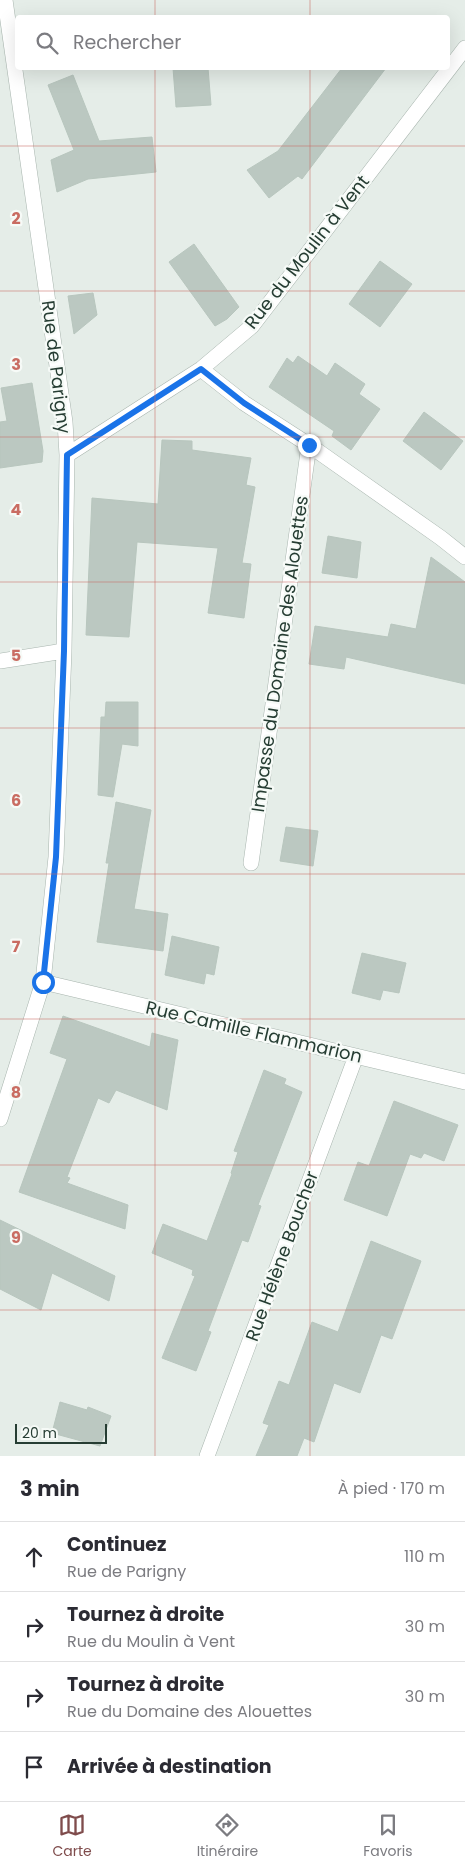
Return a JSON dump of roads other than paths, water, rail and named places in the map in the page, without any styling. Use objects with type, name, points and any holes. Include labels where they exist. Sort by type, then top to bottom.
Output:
[{"type":"street","name":"Rue de Parigny","points":[[0,1119],[43,982],[56,857],[64,651],[67,455],[65,422],[4,0]]},
{"type":"street","name":"Rue du Moulin à Vent","points":[[450,68],[465,48]]},
{"type":"street","name":"Rue du Moulin à Vent","points":[[67,455],[201,369],[252,326],[448,70]]},
{"type":"street","points":[[201,369],[244,403],[309,445],[441,538],[465,558]]},
{"type":"street","name":"Impasse du Domaine des Alouettes","points":[[251,863],[309,445]]},
{"type":"street","points":[[0,661],[64,651]]},
{"type":"street","name":"Rue Camille Flammarion","points":[[43,982],[465,1082]]},
{"type":"street","name":"Rue Hélène Boucher","points":[[208,1456],[356,1056]]}]
